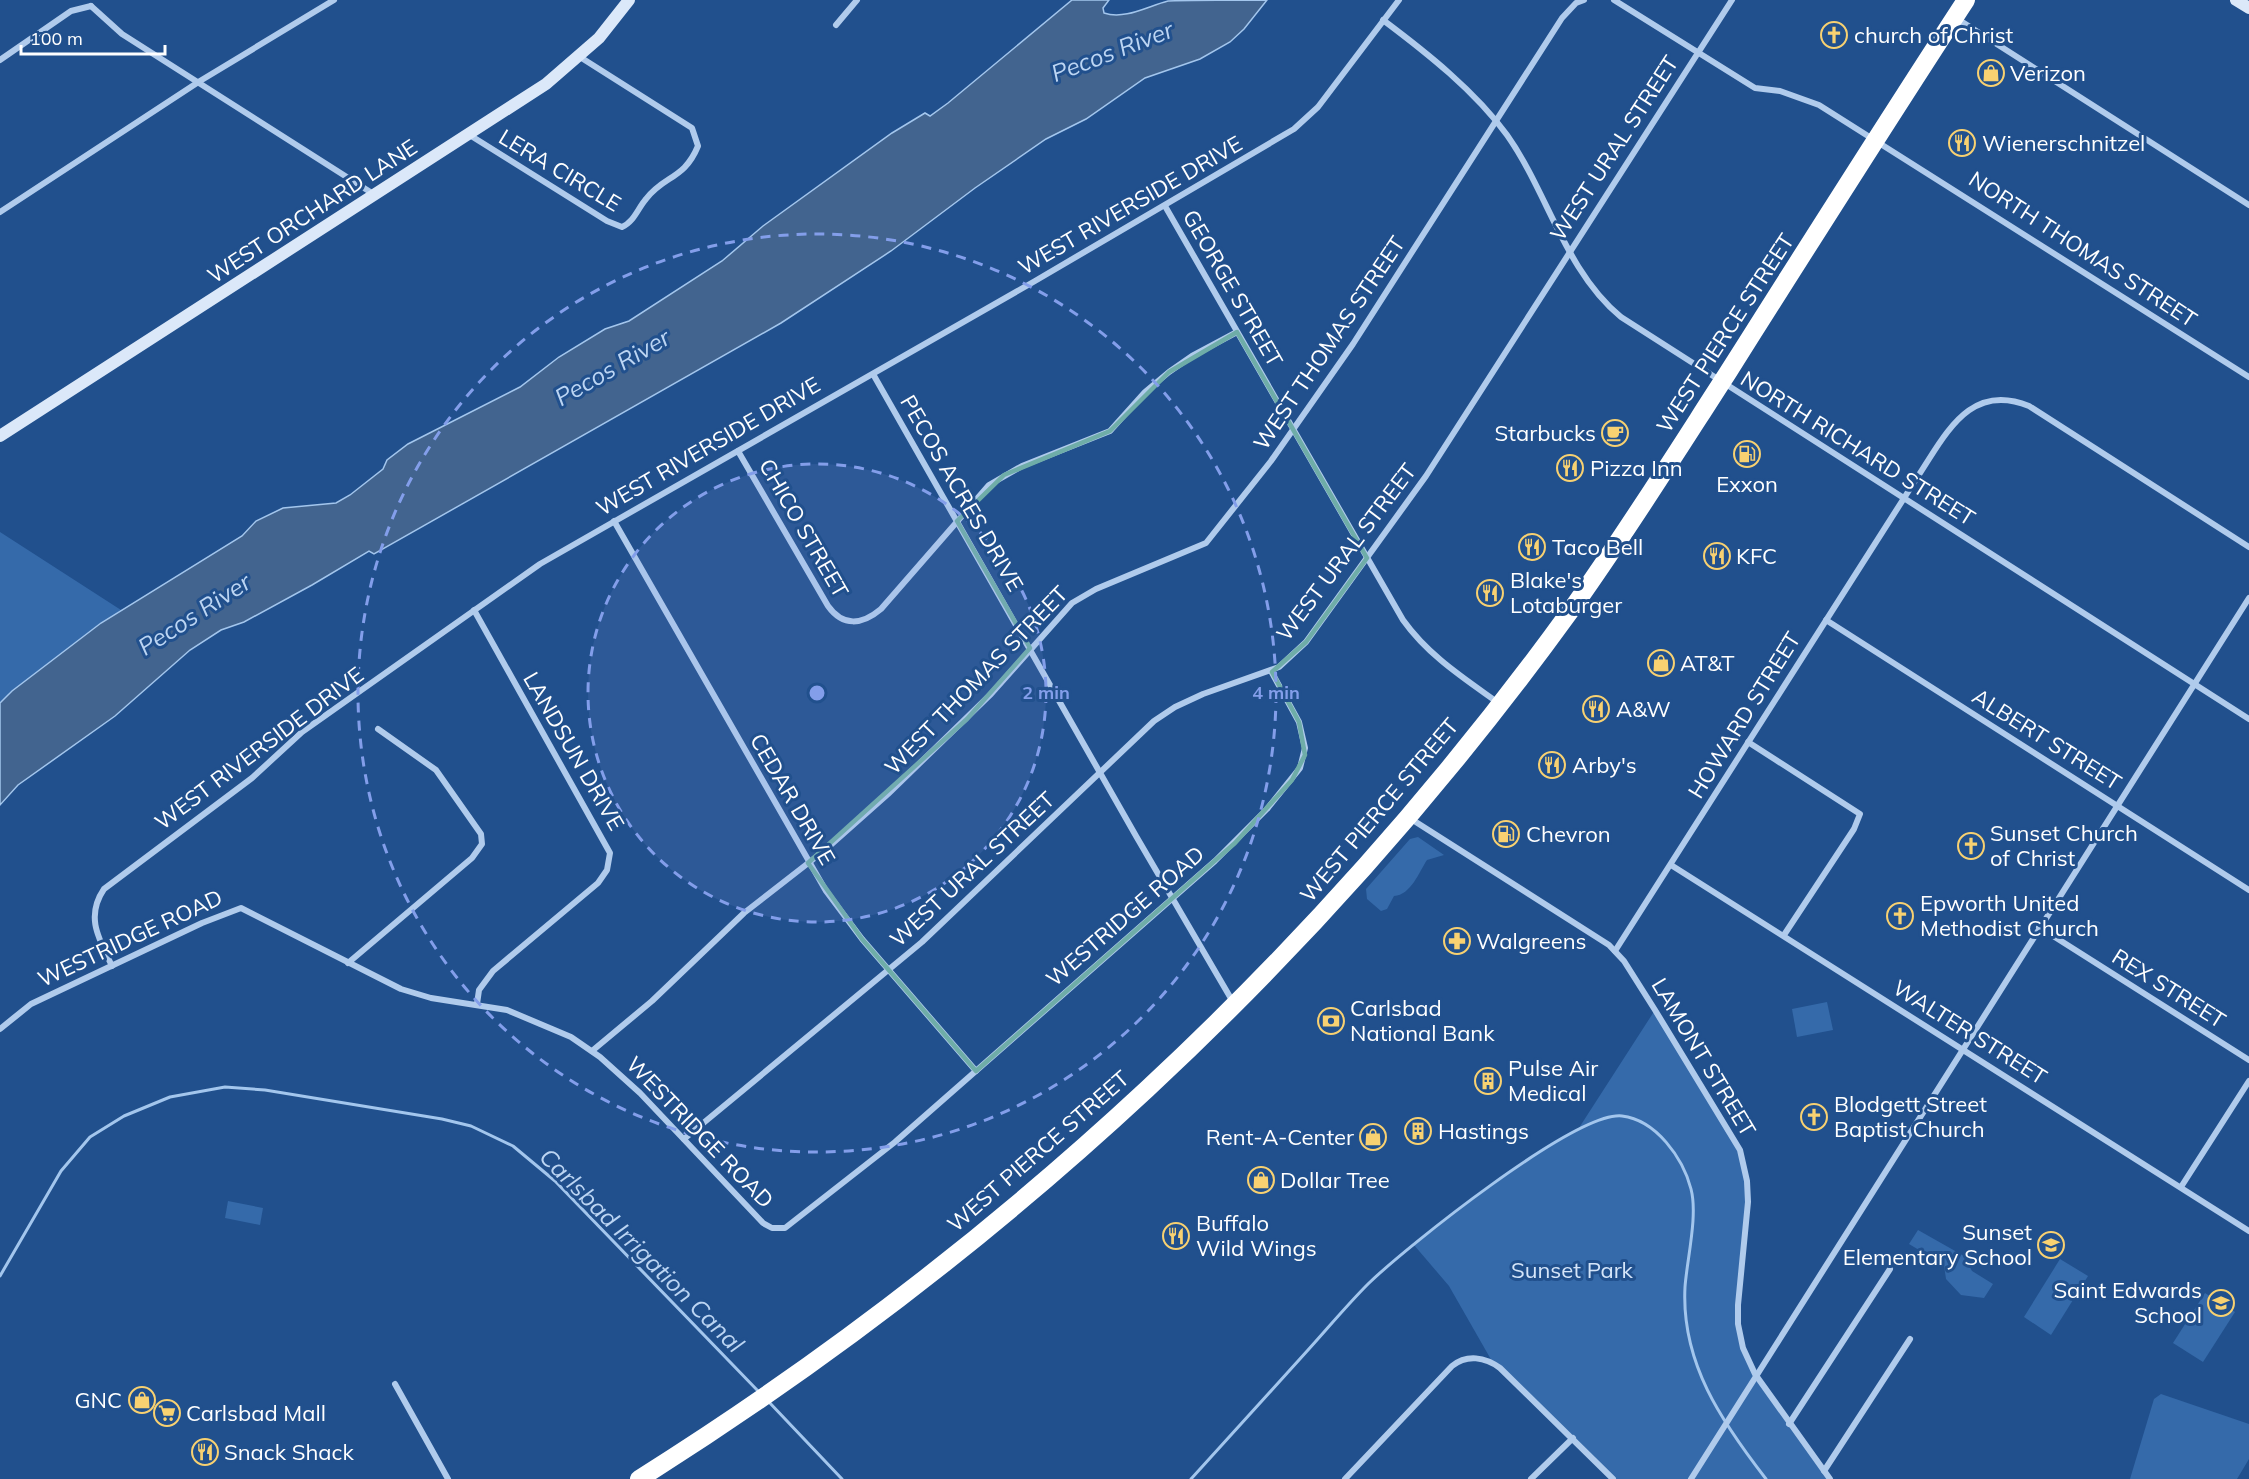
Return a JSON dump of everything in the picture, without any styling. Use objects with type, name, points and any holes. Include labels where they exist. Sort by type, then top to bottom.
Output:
[{"type":"highway","name":"WEST PIERCE STREET","points":[[639,1479],[750,1407],[873,1320],[1050,1177],[1235,1005],[1315,922],[1408,817],[1500,704],[1622,536],[1966,0]]},
{"type":"street","points":[[0,212],[200,81],[334,0]]},
{"type":"street","name":"WEST ORCHARD LANE","points":[[0,436],[546,84],[580,57],[629,0]]},
{"type":"street","points":[[837,25],[857,0]]},
{"type":"street","name":"WEST RIVERSIDE DRIVE","points":[[112,966],[95,930],[93,918],[98,898],[104,889],[252,778],[302,732],[540,564],[1262,150],[1308,118],[1399,0]]},
{"type":"street","name":"WEST THOMAS STREET","points":[[592,1051],[669,986],[744,913],[852,827],[967,719],[1065,610],[1081,597],[1206,543],[1293,430],[1353,344],[1568,10],[1584,0]]},
{"type":"street","name":"NORTH THOMAS STREET","points":[[1614,0],[1755,88],[1780,91],[1819,105],[2249,377]]},
{"type":"street","name":"WEST URAL STREET","points":[[684,1139],[922,942],[1166,712],[1203,694],[1271,671],[1288,661],[1306,642],[1426,476],[1732,0]]},
{"type":"street","points":[[2236,0],[2249,8]]},
{"type":"street","points":[[0,60],[71,11],[91,3],[122,34],[200,81],[376,195]]},
{"type":"street","points":[[1955,17],[2249,205]]},
{"type":"street","name":"NORTH RICHARD STREET","points":[[1383,20],[1465,89],[1507,136],[1594,290],[1614,312],[2249,719]]},
{"type":"street","name":"LERA CIRCLE","points":[[467,134],[607,221],[622,227],[629,224],[654,190],[681,174],[698,146],[696,134],[692,128],[580,57]]},
{"type":"street","name":"GEORGE STREET","points":[[1165,206],[1416,639],[1436,658],[1500,704]]},
{"type":"street","name":"CHICO STREET","points":[[738,451],[828,606],[844,621],[860,622],[873,616],[989,485],[1022,466],[1110,431],[1145,392],[1169,372],[1192,356],[1237,332]]},
{"type":"street","name":"PECOS ACRES DRIVE","points":[[873,374],[1172,899],[1235,1005]]},
{"type":"street","name":"HOWARD STREET","points":[[1615,951],[1903,498],[1958,418],[1979,404],[2010,400],[2039,412],[2249,547]]},
{"type":"street","name":"CEDAR DRIVE","points":[[614,521],[808,863],[846,919],[976,1071]]},
{"type":"street","points":[[1691,1479],[1755,1374],[2249,598]]},
{"type":"street","name":"LANDSUN DRIVE","points":[[474,610],[610,853],[604,876],[494,971],[479,990],[477,1004]]},
{"type":"street","name":"ALBERT STREET","points":[[1826,620],[2249,890]]},
{"type":"street","name":"WESTRIDGE ROAD","points":[[0,1029],[31,1004],[202,923],[241,908],[416,995],[477,1004],[535,1020],[592,1051],[640,1093],[763,1223],[779,1229],[793,1223],[841,1187],[1235,843],[1300,768],[1305,748],[1301,728],[1271,671]]},
{"type":"street","points":[[348,963],[472,858],[482,844],[481,834],[436,770],[378,729]]},
{"type":"street","points":[[1748,742],[1860,814],[1854,829],[1784,935]]},
{"type":"street","name":"LAMONT STREET","points":[[1408,817],[1615,951],[1663,1023],[1740,1150],[1747,1181],[1748,1202],[1738,1324],[1743,1348],[1755,1374],[1830,1479]]},
{"type":"street","name":"WALTER STREET","points":[[1671,865],[2249,1231]]},
{"type":"street","name":"REX STREET","points":[[2039,927],[2249,1060]]},
{"type":"street","points":[[2181,1187],[2249,1081]]},
{"type":"street","points":[[1789,1424],[1890,1269]]},
{"type":"street","points":[[1824,1471],[1910,1339]]},
{"type":"street","points":[[1345,1479],[1461,1359],[1480,1359],[1493,1363],[1613,1479]]},
{"type":"street","points":[[395,1384],[448,1479]]},
{"type":"street","points":[[1531,1479],[1573,1438]]},
{"type":"highlighted area","points":[[1237,332],[1367,558],[1306,642],[1272,672],[1299,722],[1305,755],[1292,780],[1235,843],[976,1071],[862,939],[808,863],[967,719],[1030,648],[957,521],[1004,475],[1110,431],[1169,372]]},
{"type":"green space","points":[[0,532],[121,610],[12,691],[0,703]]},
{"type":"green space","points":[[1418,837],[1444,855],[1427,860],[1410,887],[1400,895],[1394,896],[1387,909],[1381,911],[1367,899],[1366,889],[1410,839]]},
{"type":"green space","points":[[1827,1002],[1833,1030],[1797,1037],[1792,1009]]},
{"type":"green space","name":"Sunset Park","points":[[1655,1010],[1740,1150],[1747,1181],[1738,1324],[1748,1360],[1830,1479],[1613,1479],[1493,1363],[1449,1286],[1414,1245],[1487,1189],[1545,1149],[1577,1131]]},
{"type":"green space","points":[[228,1201],[263,1208],[260,1225],[225,1218]]},
{"type":"green space","points":[[1918,1230],[1964,1256],[1972,1271],[1993,1284],[1984,1298],[1961,1295],[1946,1279],[1944,1265],[1909,1244]]},
{"type":"green space","points":[[2060,1259],[2088,1276],[2051,1335],[2024,1317]]},
{"type":"green space","points":[[2205,1293],[2235,1312],[2203,1362],[2173,1343]]},
{"type":"green space","points":[[2161,1394],[2249,1424],[2249,1459],[2237,1479],[2130,1479],[2154,1399]]},
{"type":"water","name":"Pecos River","points":[[1072,0],[1109,0],[1103,8],[1104,13],[1120,15],[1168,1],[1267,0],[1244,29],[1230,42],[1200,59],[1145,78],[1086,119],[1046,139],[975,188],[891,251],[781,323],[374,554],[369,551],[244,622],[221,630],[190,650],[115,716],[18,785],[0,805],[0,703],[12,691],[101,623],[242,536],[256,521],[283,508],[336,503],[350,495],[383,469],[387,460],[408,444],[520,387],[559,357],[605,329],[629,321],[722,261],[763,226],[892,133],[925,113],[930,116],[948,103]]},
{"type":"waterway","name":"Carlsbad Irrigation Canal","points":[[0,1276],[61,1171],[90,1137],[124,1116],[170,1097],[225,1087],[265,1090],[442,1119],[471,1126],[513,1146],[555,1181],[759,1392]]},
{"type":"waterway","name":"Carlsbad Irrigation Canal","points":[[1191,1479],[1353,1300],[1388,1266],[1452,1214],[1531,1157],[1599,1120],[1622,1116],[1634,1119],[1657,1133],[1675,1153],[1687,1177],[1693,1200],[1685,1287],[1690,1341],[1697,1366],[1720,1413],[1766,1479]]},
{"type":"waterway","name":"Carlsbad Irrigation Canal","points":[[768,1401],[842,1479]]},
{"type":"place","name":"church of Christ","points":[[1834,35]]},
{"type":"place","name":"Verizon","points":[[1991,73]]},
{"type":"place","name":"Wienerschnitzel","points":[[1962,143]]},
{"type":"place","name":"Starbucks","points":[[1615,433]]},
{"type":"place","name":"Exxon","points":[[1747,454]]},
{"type":"place","name":"Pizza Inn","points":[[1570,468]]},
{"type":"place","name":"Taco Bell","points":[[1532,547]]},
{"type":"place","name":"KFC","points":[[1717,556]]},
{"type":"place","name":"Blake's Lotaburger","points":[[1490,593]]},
{"type":"place","name":"AT&T","points":[[1661,663]]},
{"type":"place","name":"A&W","points":[[1596,709]]},
{"type":"place","name":"Arby's","points":[[1552,765]]},
{"type":"place","name":"Chevron","points":[[1506,834]]},
{"type":"place","name":"Sunset Church of Christ","points":[[1971,846]]},
{"type":"place","name":"Epworth United Methodist Church","points":[[1900,916]]},
{"type":"place","name":"Walgreens","points":[[1457,941]]},
{"type":"place","name":"Carlsbad National Bank","points":[[1331,1021]]},
{"type":"place","name":"Pulse Air Medical","points":[[1488,1081]]},
{"type":"place","name":"Blodgett Street Baptist Church","points":[[1814,1117]]},
{"type":"place","name":"Hastings","points":[[1418,1131]]},
{"type":"place","name":"Rent-A-Center","points":[[1373,1137]]},
{"type":"place","name":"Dollar Tree","points":[[1261,1180]]},
{"type":"place","name":"Buffalo Wild Wings","points":[[1176,1236]]},
{"type":"place","name":"Sunset Elementary School","points":[[2051,1245]]},
{"type":"place","name":"Saint Edwards School","points":[[2221,1303]]},
{"type":"place","name":"GNC","points":[[142,1400]]},
{"type":"place","name":"Carlsbad Mall","points":[[167,1413]]},
{"type":"place","name":"Snack Shack","points":[[205,1452]]}]
